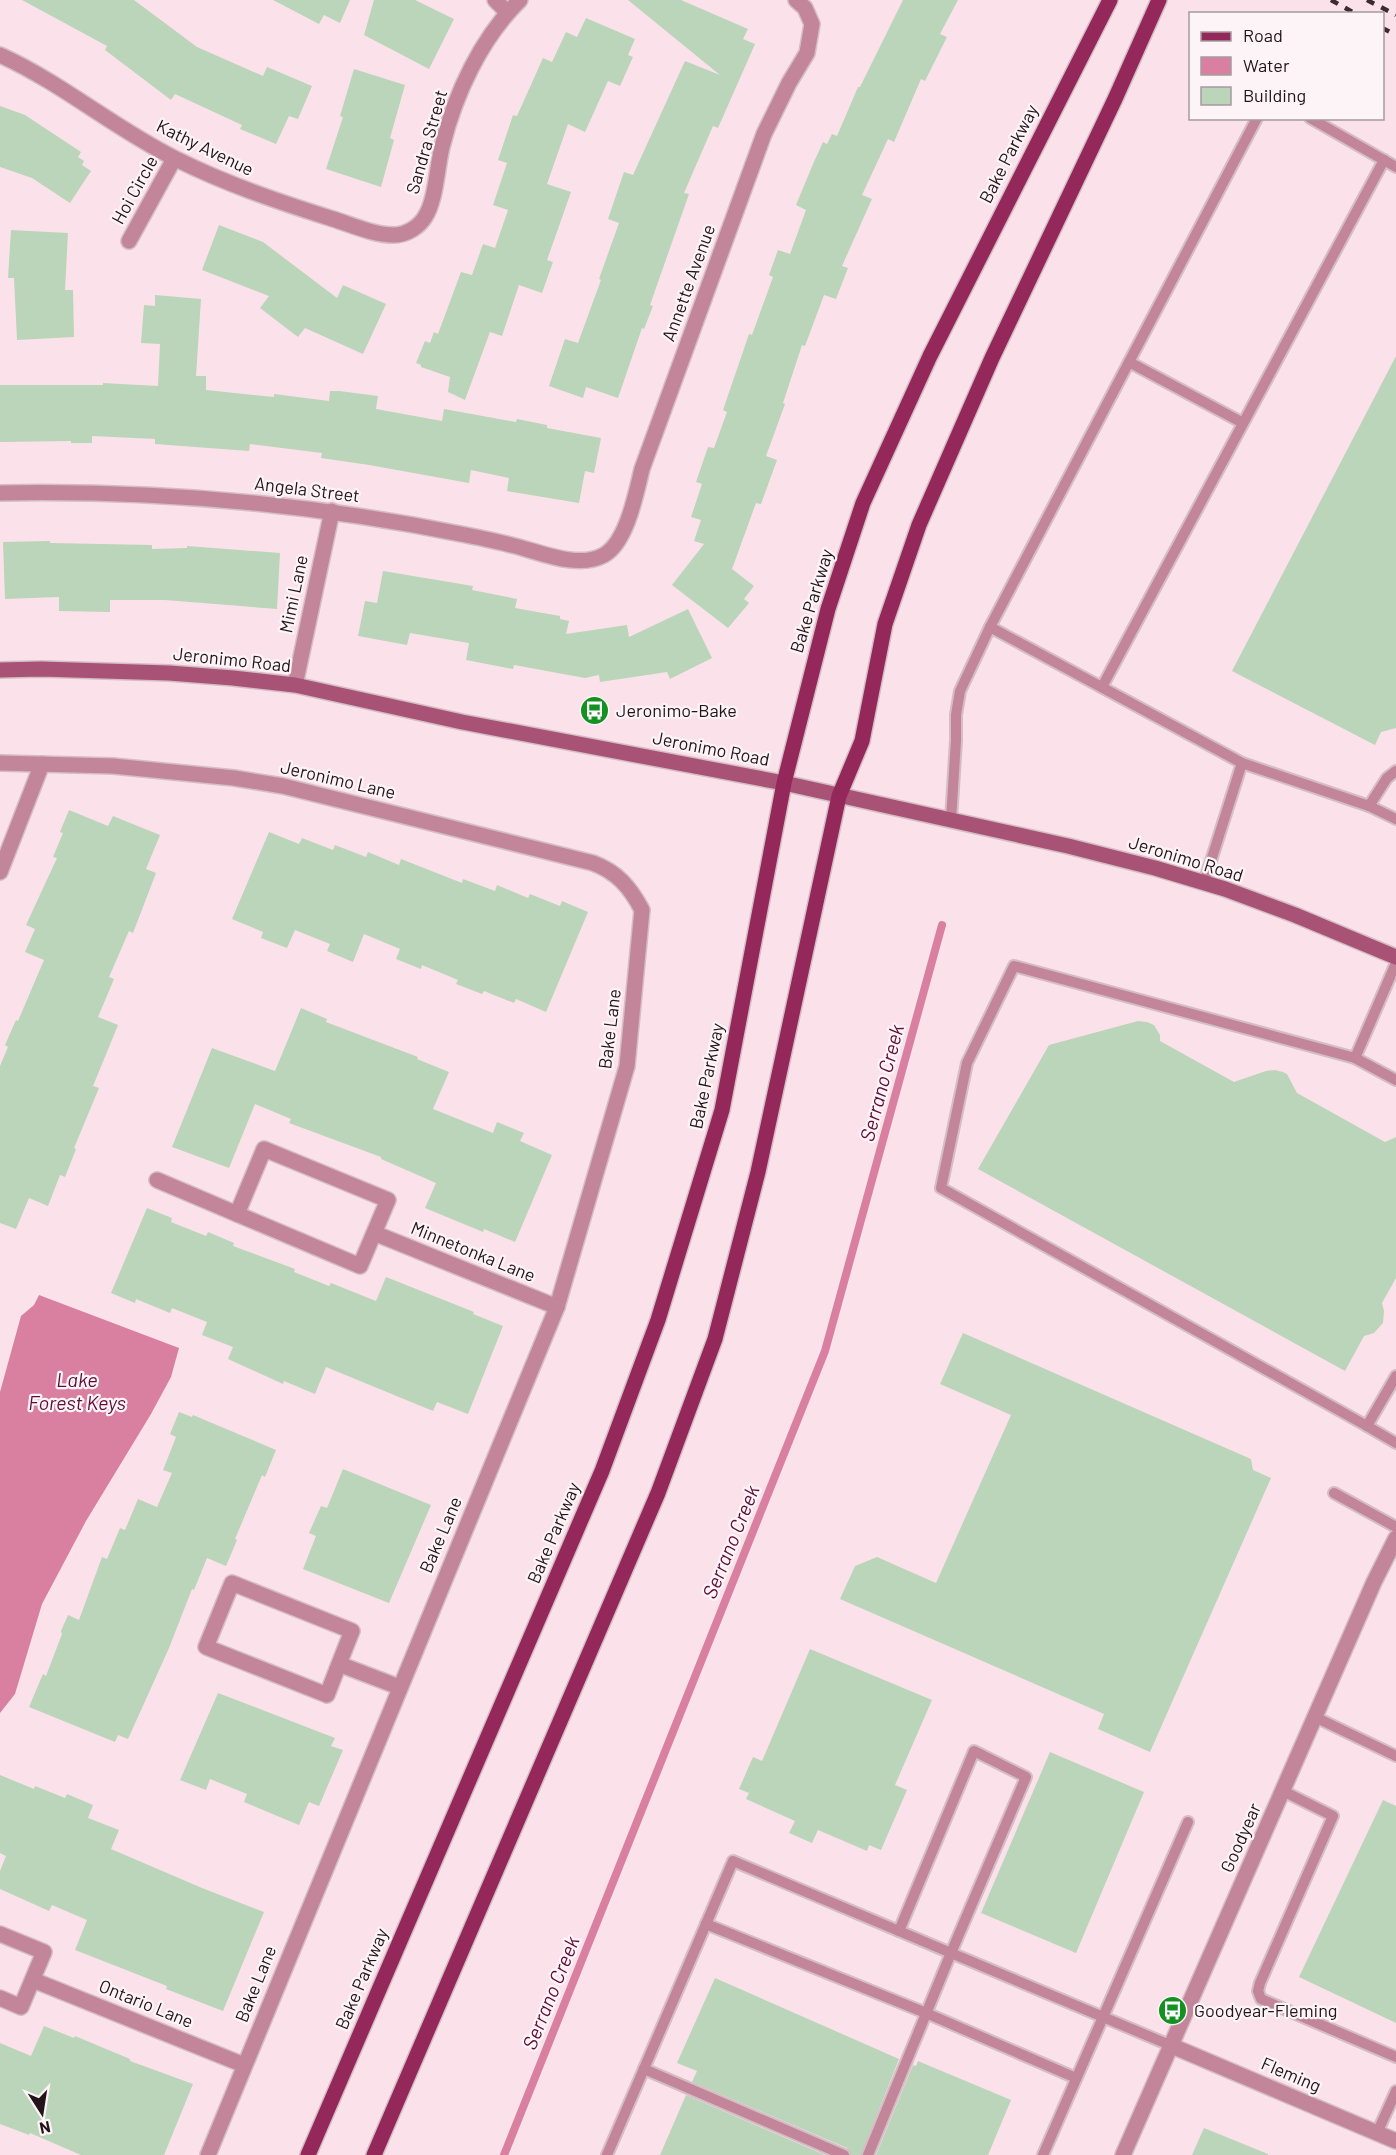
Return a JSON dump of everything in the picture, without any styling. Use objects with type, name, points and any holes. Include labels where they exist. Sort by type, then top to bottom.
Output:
[{"type":"main road","name":"Bake Parkway","points":[[308,2155],[602,1471],[658,1320],[722,1110],[783,783],[828,609],[863,503],[930,356],[1108,3]]},
{"type":"main road","points":[[374,2155],[653,1503],[715,1339],[758,1172],[839,796],[862,741],[885,624],[919,525],[992,358],[1115,99],[1156,6]]},
{"type":"main road","name":"Jeronimo Road","points":[[0,670],[170,673],[295,685],[462,722],[783,783],[1068,846],[1204,883],[1295,915],[1396,957]]},
{"type":"street","points":[[495,0],[507,12]]},
{"type":"street","name":"Sandra Street","points":[[408,231],[426,216],[445,136],[470,70],[489,37],[507,12],[520,0]]},
{"type":"street","name":"Annette Avenue","points":[[604,555],[619,539],[628,519],[642,469],[764,134],[789,83],[807,53],[812,24],[805,8],[796,0]]},
{"type":"street","name":"Kathy Avenue","points":[[0,55],[174,159],[250,192],[360,227],[396,235],[408,231]]},
{"type":"street","name":"Hoi Circle","points":[[129,241],[174,159]]},
{"type":"street","name":"Angela Street","points":[[0,493],[143,495],[251,502],[332,511],[399,522],[502,543],[559,558],[581,561],[604,555]]},
{"type":"street","name":"Mimi Lane","points":[[295,685],[332,511]]},
{"type":"street","name":"Jeronimo Lane","points":[[0,763],[113,766],[234,778],[328,796],[593,863],[609,869],[632,890],[642,910]]},
{"type":"street","points":[[0,872],[42,764]]},
{"type":"street","name":"Bake Lane","points":[[208,2155],[556,1307],[627,1066],[642,910]]},
{"type":"street","points":[[158,1180],[237,1214],[360,1266],[388,1200],[264,1149],[237,1214]]},
{"type":"street","name":"Minnetonka Lane","points":[[374,1233],[556,1307]]},
{"type":"street","name":"Goodyear","points":[[1122,2155],[1172,2046],[1374,1582],[1396,1538]]},
{"type":"street","points":[[232,1583],[352,1632],[339,1664],[327,1695],[206,1647],[232,1583]]},
{"type":"street","points":[[339,1664],[399,1687]]},
{"type":"street","points":[[0,1934],[44,1952],[21,2007],[0,1998]]},
{"type":"street","name":"Ontario Lane","points":[[33,1980],[244,2065]]},
{"type":"street","name":"Fleming","points":[[1172,2046],[1396,2141]]},
{"type":"lane","points":[[951,820],[956,715],[960,691],[990,627],[1256,120]]},
{"type":"lane","points":[[1314,120],[1396,167]]},
{"type":"lane","points":[[1102,687],[1384,160]]},
{"type":"lane","points":[[1129,362],[1243,423]]},
{"type":"lane","points":[[990,627],[1242,764],[1369,806],[1396,819]]},
{"type":"lane","points":[[1204,883],[1242,764]]},
{"type":"lane","points":[[1369,806],[1387,778],[1396,771]]},
{"type":"lane","points":[[1355,1058],[1396,963]]},
{"type":"lane","points":[[1396,1080],[1355,1058],[1014,966],[967,1063],[941,1188],[1396,1443]]},
{"type":"lane","points":[[1366,1426],[1396,1376]]},
{"type":"lane","points":[[1334,1493],[1396,1527]]},
{"type":"lane","points":[[1315,1717],[1396,1756]]},
{"type":"lane","points":[[868,2155],[1026,1777],[974,1751],[899,1931]]},
{"type":"lane","points":[[1283,1791],[1333,1816],[1258,1991],[1261,1998],[1396,2057]]},
{"type":"lane","points":[[1043,2155],[1188,1822]]},
{"type":"lane","points":[[607,2155],[733,1861],[1172,2046]]},
{"type":"lane","points":[[706,1924],[926,2013],[1076,2078]]},
{"type":"lane","points":[[644,2069],[844,2155]]},
{"type":"lane","points":[[1377,2133],[1396,2091]]},
{"type":"water","name":"Lake Forest Keys","points":[[39,1295],[179,1348],[171,1377],[86,1521],[42,1604],[15,1694],[0,1713],[0,1392],[21,1316],[34,1305]]},
{"type":"building","points":[[22,0],[134,0],[197,47],[263,76],[267,67],[312,86],[298,119],[289,116],[276,144],[240,129],[242,125],[175,94],[171,100],[105,50],[107,46]]},
{"type":"building","points":[[273,0],[350,0],[340,23],[324,15],[319,24]]},
{"type":"building","points":[[374,0],[415,0],[454,19],[429,69],[364,35]]},
{"type":"building","points":[[628,0],[681,0],[748,29],[743,39],[755,44],[718,128],[713,126],[684,193],[689,194],[650,305],[653,306],[644,329],[642,328],[618,398],[586,387],[583,398],[549,386],[565,339],[578,343],[601,280],[599,279],[619,223],[608,219],[624,172],[633,175],[685,61],[720,75]]},
{"type":"building","points":[[903,0],[958,0],[940,34],[947,37],[925,81],[921,79],[894,142],[888,139],[862,195],[872,199],[842,266],[848,268],[836,299],[824,295],[805,346],[802,345],[783,403],[785,404],[766,456],[777,460],[761,504],[756,503],[732,569],[754,586],[744,599],[749,603],[728,628],[672,585],[704,544],[694,541],[701,520],[691,517],[702,484],[696,482],[708,447],[714,448],[727,412],[723,410],[749,334],[752,335],[773,277],[769,275],[778,250],[790,254],[806,210],[796,205],[813,164],[823,142],[827,144],[832,134],[837,136],[858,87]]},
{"type":"building","points":[[586,18],[635,39],[628,55],[633,57],[620,86],[608,81],[585,132],[568,124],[547,184],[571,192],[547,260],[553,262],[542,293],[519,285],[502,336],[490,332],[465,400],[448,392],[450,377],[416,363],[425,341],[430,343],[434,332],[438,334],[461,272],[472,275],[483,244],[495,248],[508,210],[493,205],[507,163],[498,160],[513,115],[517,116],[543,58],[552,62],[566,32],[577,37]]},
{"type":"building","points":[[354,69],[405,85],[390,138],[394,140],[381,187],[326,169],[343,117],[340,116]]},
{"type":"building","points":[[0,106],[25,115],[81,152],[78,157],[84,161],[82,165],[91,171],[70,203],[32,178],[0,167]]},
{"type":"building","points":[[219,225],[263,242],[337,298],[343,285],[386,304],[363,354],[305,328],[298,337],[260,308],[269,296],[202,270]]},
{"type":"building","points":[[11,230],[68,233],[65,290],[73,290],[74,337],[17,340],[14,278],[8,278]]},
{"type":"building","points":[[155,295],[201,299],[196,376],[206,376],[206,390],[274,397],[274,394],[329,401],[330,391],[339,391],[378,396],[376,409],[442,421],[444,409],[547,425],[547,428],[601,438],[594,473],[585,471],[579,503],[507,491],[509,478],[471,470],[469,483],[321,458],[322,453],[250,444],[249,451],[155,444],[155,439],[92,436],[92,443],[0,442],[0,385],[103,385],[103,383],[158,386],[160,344],[141,343],[144,305],[155,306]]},
{"type":"building","points":[[1396,356],[1396,728],[1381,732],[1375,745],[1232,671]]},
{"type":"building","points":[[50,541],[50,543],[152,545],[152,549],[187,548],[187,546],[280,553],[277,609],[165,600],[110,600],[110,612],[59,611],[59,597],[5,599],[3,542]]},
{"type":"building","points":[[383,571],[473,586],[472,590],[517,599],[515,608],[560,616],[560,619],[569,621],[566,634],[627,625],[629,637],[688,609],[712,658],[670,679],[667,672],[600,682],[599,675],[585,678],[514,665],[513,669],[466,660],[469,643],[410,633],[407,645],[358,636],[365,601],[377,603]]},
{"type":"building","points":[[69,810],[108,826],[113,816],[160,835],[146,869],[156,873],[133,933],[129,931],[109,977],[114,979],[98,1017],[118,1025],[93,1086],[99,1088],[74,1148],[76,1149],[65,1177],[60,1175],[48,1206],[29,1198],[16,1229],[0,1223],[0,1066],[8,1047],[5,1045],[16,1020],[18,1021],[44,960],[25,952],[35,929],[26,925],[57,858],[53,857]]},
{"type":"building","points":[[269,832],[299,844],[302,838],[333,850],[335,845],[366,857],[368,852],[399,865],[401,859],[462,883],[463,879],[495,891],[497,885],[528,898],[530,894],[560,906],[562,901],[588,912],[546,1012],[516,999],[514,1003],[484,991],[482,994],[456,984],[458,980],[422,965],[421,969],[396,959],[400,949],[364,934],[353,962],[327,951],[330,944],[295,930],[287,948],[261,938],[263,932],[232,919]]},
{"type":"building","points":[[301,1008],[327,1019],[326,1022],[418,1057],[417,1059],[449,1072],[433,1109],[493,1133],[497,1122],[524,1133],[520,1141],[552,1155],[515,1242],[484,1229],[483,1232],[425,1208],[436,1183],[381,1159],[381,1157],[289,1123],[291,1119],[255,1104],[229,1168],[172,1147],[212,1048],[275,1071]]},
{"type":"building","points":[[1138,1021],[1154,1025],[1160,1035],[1160,1041],[1234,1082],[1266,1071],[1283,1072],[1287,1074],[1297,1093],[1385,1142],[1396,1137],[1396,1278],[1382,1303],[1383,1323],[1374,1333],[1364,1336],[1345,1371],[978,1169],[1049,1045]]},
{"type":"building","points":[[147,1208],[172,1218],[171,1222],[206,1236],[208,1232],[234,1243],[233,1246],[295,1269],[294,1272],[329,1286],[331,1283],[376,1301],[386,1277],[503,1326],[468,1414],[437,1402],[433,1411],[326,1367],[315,1394],[284,1381],[283,1384],[228,1359],[233,1347],[202,1335],[207,1322],[172,1308],[170,1313],[136,1299],[135,1303],[111,1293]]},
{"type":"building","points":[[963,1333],[1251,1459],[1253,1470],[1271,1478],[1150,1752],[1098,1729],[1104,1714],[840,1599],[855,1566],[877,1557],[936,1583],[1011,1415],[940,1384]]},
{"type":"building","points":[[179,1412],[192,1417],[193,1415],[276,1450],[265,1477],[262,1475],[226,1566],[207,1558],[128,1739],[118,1735],[115,1742],[29,1707],[43,1674],[46,1676],[68,1615],[79,1620],[102,1557],[107,1559],[120,1528],[125,1530],[138,1499],[157,1507],[172,1473],[163,1470],[176,1437],[170,1434]]},
{"type":"building","points":[[343,1469],[431,1505],[389,1603],[303,1569],[316,1536],[309,1533],[321,1506],[327,1508]]},
{"type":"building","points":[[810,1649],[932,1700],[895,1785],[907,1790],[881,1850],[869,1845],[867,1851],[818,1830],[812,1843],[789,1833],[795,1821],[746,1799],[749,1793],[739,1789],[753,1757],[762,1761]]},
{"type":"building","points":[[218,1693],[335,1738],[331,1746],[343,1750],[319,1806],[309,1802],[299,1825],[244,1802],[247,1794],[210,1779],[206,1790],[180,1780]]},
{"type":"building","points":[[1050,1752],[1144,1792],[1076,1953],[981,1913]]},
{"type":"building","points":[[0,1775],[34,1789],[35,1786],[65,1798],[67,1794],[93,1805],[88,1818],[119,1830],[111,1849],[264,1912],[223,2011],[75,1950],[87,1920],[52,1905],[49,1911],[0,1889],[0,1871],[6,1856],[0,1853]]},
{"type":"building","points":[[1383,1800],[1396,1806],[1396,2023],[1299,1977]]},
{"type":"building","points":[[715,1978],[899,2059],[861,2155],[851,2155],[847,2148],[692,2082],[697,2071],[677,2063]]},
{"type":"building","points":[[44,2026],[74,2038],[75,2036],[130,2059],[130,2061],[193,2084],[164,2155],[81,2155],[30,2133],[29,2135],[0,2124],[0,2043],[31,2056]]},
{"type":"building","points":[[918,2061],[1011,2100],[988,2155],[876,2155],[913,2065],[916,2066]]},
{"type":"building","points":[[686,2095],[825,2155],[660,2155]]},
{"type":"building","points":[[1204,2128],[1268,2154],[1268,2155],[1192,2155]]},
{"type":"waterway","name":"Serrano Creek","points":[[504,2155],[825,1351],[942,925]]},
{"type":"railway","points":[[1331,0],[1352,12]]},
{"type":"railway","points":[[1367,0],[1396,15]]},
{"type":"railway","points":[[1384,29],[1396,35]]},
{"type":"place","name":"Jeronimo-Bake","points":[[595,711]]},
{"type":"place","name":"Goodyear-Fleming","points":[[1173,2011]]}]
